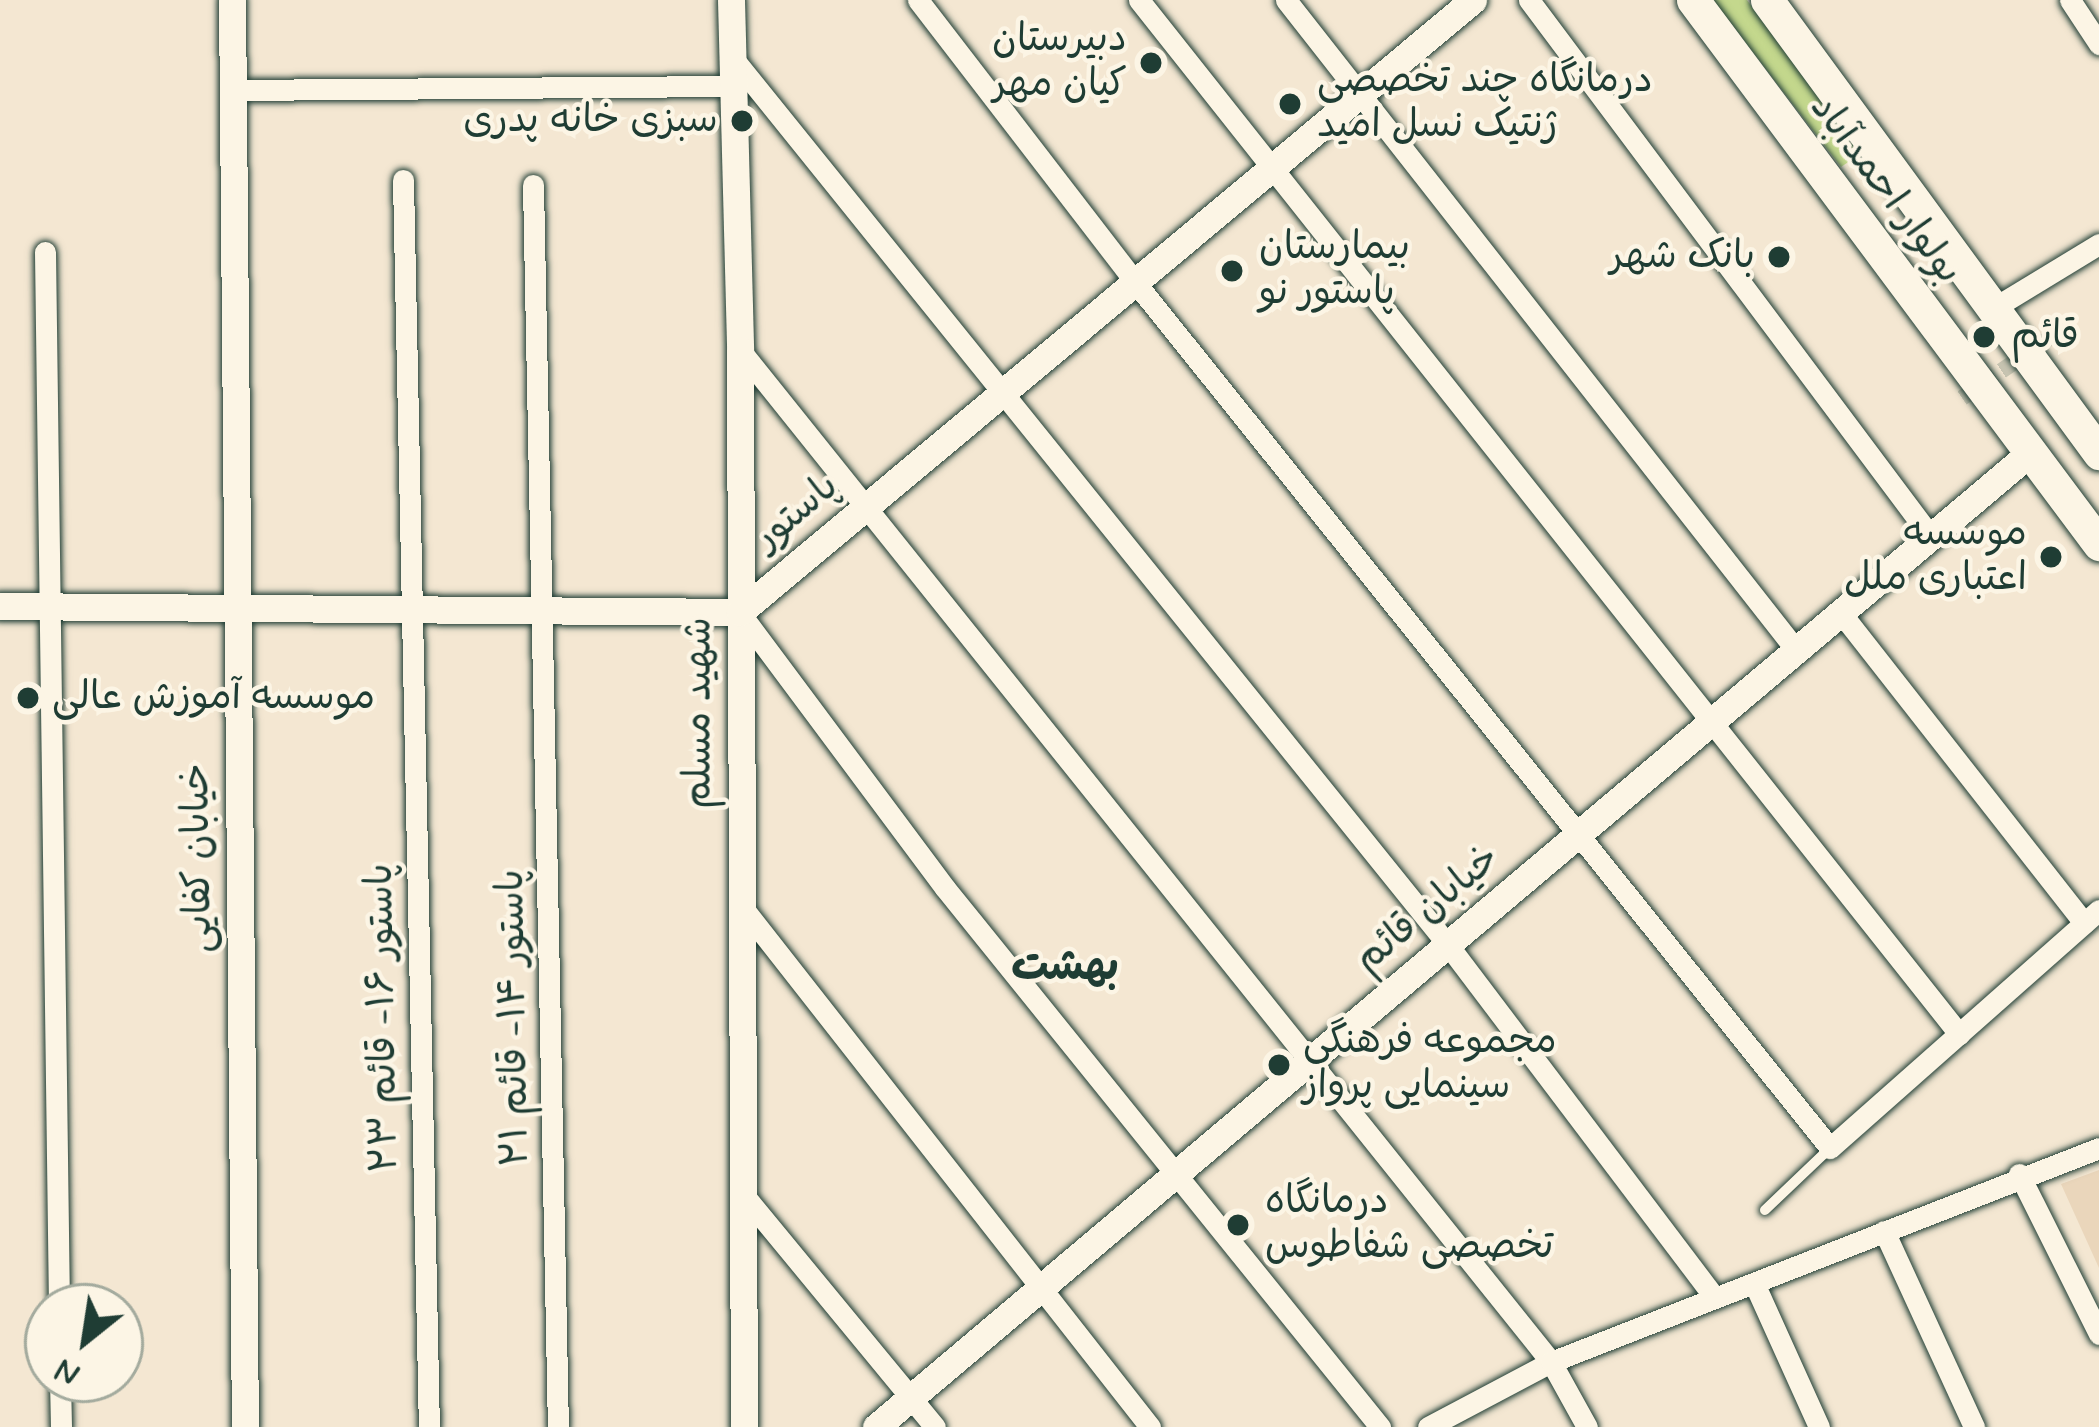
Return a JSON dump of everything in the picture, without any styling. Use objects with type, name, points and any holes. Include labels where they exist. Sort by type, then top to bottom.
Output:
[{"type":"main road","name":"بولوار احمدآباد","points":[[1693,0],[2099,544]]},
{"type":"main road","name":"بولوار احمدآباد","points":[[1767,0],[2099,453]]},
{"type":"street","name":"خیابان کفایی","points":[[232,0],[244,1427]]},
{"type":"street","name":"شهید مسلم","points":[[732,0],[740,350],[738,903],[744,1427]]},
{"type":"street","points":[[918,0],[1135,283],[1581,832],[1830,1148],[2091,916],[1841,613]]},
{"type":"street","points":[[1139,0],[1959,1034]]},
{"type":"street","points":[[1286,0],[1796,650]]},
{"type":"street","name":"پاستور","points":[[740,612],[1473,0]]},
{"type":"street","points":[[1528,0],[1930,537]]},
{"type":"street","points":[[2070,0],[2099,44]]},
{"type":"street","points":[[732,57],[1448,945],[1714,1297]]},
{"type":"street","points":[[232,90],[732,86]]},
{"type":"street","name":"پاستور ۱۶- قائم ۲۳","points":[[403,180],[429,1427]]},
{"type":"street","name":"پاستور ۱۴- قائم ۲۱","points":[[533,185],[558,1427]]},
{"type":"street","points":[[1992,309],[2099,244]]},
{"type":"street","points":[[45,253],[59,1283]]},
{"type":"street","points":[[740,350],[1551,1362],[1586,1427]]},
{"type":"street","name":"خیابان قائم","points":[[876,1427],[2031,452]]},
{"type":"street","points":[[0,606],[740,612],[945,888],[1179,1172],[1380,1427]]},
{"type":"street","points":[[738,903],[880,1086],[1046,1284],[1150,1427]]},
{"type":"street","points":[[1428,1427],[1551,1362],[2019,1174],[2099,1148]]},
{"type":"street","points":[[2019,1174],[2099,1334]]},
{"type":"street","points":[[741,1193],[935,1427]]},
{"type":"street","points":[[1884,1231],[1974,1427]]},
{"type":"street","points":[[1754,1283],[1819,1427]]},
{"type":"lane","points":[[1765,1210],[1830,1148]]},
{"type":"shaded area","points":[[2099,1170],[2099,1268],[2061,1184]]},
{"type":"green space","points":[[1713,0],[1747,0],[1860,154],[1841,167]]},
{"type":"tunnel","points":[[1962,398],[2048,339]]},
{"type":"place","name":"دبیرستان کیان مهر","points":[[1151,63]]},
{"type":"place","name":"درمانگاه چند تخصصی ژنتیک نسل امید","points":[[1290,104]]},
{"type":"place","name":"سبزی خانه پدری","points":[[742,121]]},
{"type":"place","name":"بانک شهر","points":[[1779,257]]},
{"type":"place","name":"بیمارستان پاستور نو","points":[[1232,271]]},
{"type":"place","name":"قائم","points":[[1984,337]]},
{"type":"place","name":"موسسه اعتباری ملل","points":[[2051,557]]},
{"type":"place","name":"موسسه آموزش عالی","points":[[28,698]]},
{"type":"place","name":"مجموعه فرهنگی سینمایی پرواز","points":[[1279,1065]]},
{"type":"place","name":"درمانگاه تخصصی شفاطوس","points":[[1238,1225]]},
{"type":"district","name":"بهشت","points":[[1065,968]]}]
